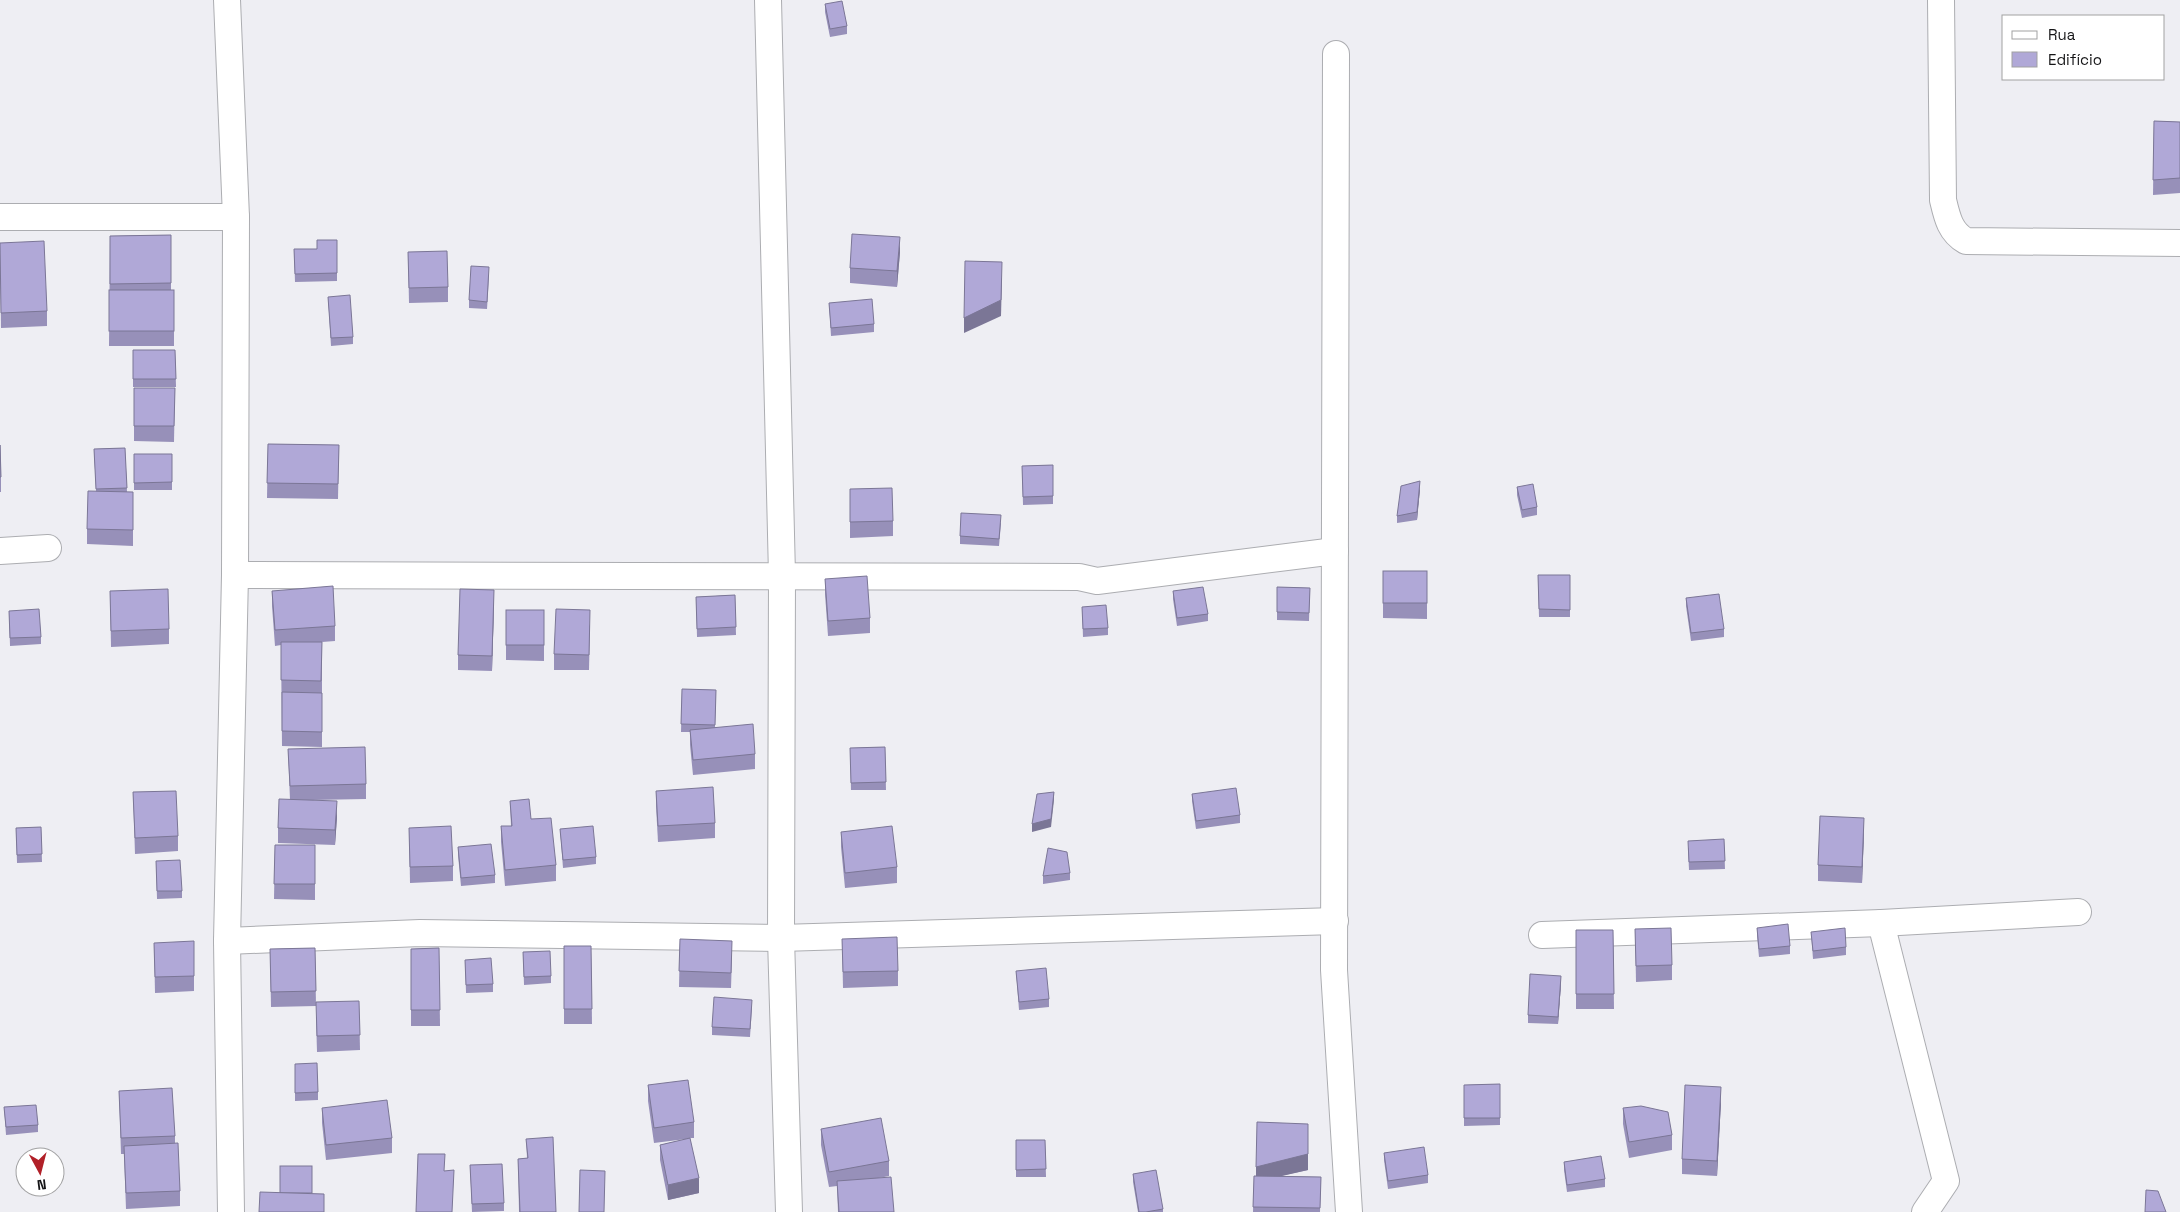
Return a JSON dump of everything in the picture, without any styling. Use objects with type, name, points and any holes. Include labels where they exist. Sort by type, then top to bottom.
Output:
[{"type":"street","points":[[227,0],[236,217],[235,575],[227,941],[231,1212]]},
{"type":"street","points":[[768,0],[782,575],[781,938],[789,1212]]},
{"type":"street","points":[[1941,0],[1942,200],[1949,224],[1958,237],[1966,241],[2180,243]]},
{"type":"street","points":[[1336,54],[1334,970],[1349,1212]]},
{"type":"street","points":[[0,217],[236,217]]},
{"type":"street","points":[[0,551],[48,548]]},
{"type":"street","points":[[235,575],[1079,576],[1097,581],[1335,551]]},
{"type":"street","points":[[1542,935],[1881,923],[2078,912]]},
{"type":"street","points":[[227,941],[420,933],[781,938],[1335,921]]},
{"type":"street","points":[[1881,923],[1946,1181],[1925,1212]]},
{"type":"building","points":[[842,1],[847,26],[830,29],[825,4]]},
{"type":"building","points":[[2154,121],[2180,122],[2180,178],[2153,180]]},
{"type":"building","points":[[852,234],[900,237],[897,271],[850,268]]},
{"type":"building","points":[[171,235],[171,283],[110,284],[110,236]]},
{"type":"building","points":[[317,240],[337,240],[337,273],[295,274],[294,249],[317,249]]},
{"type":"building","points":[[44,241],[47,311],[1,313],[0,243]]},
{"type":"building","points":[[447,251],[448,287],[409,288],[408,252]]},
{"type":"building","points":[[965,261],[1002,262],[1001,300],[964,318]]},
{"type":"building","points":[[471,266],[489,267],[487,302],[469,300]]},
{"type":"building","points":[[109,290],[174,290],[174,331],[109,331]]},
{"type":"building","points":[[350,295],[353,337],[331,338],[328,297]]},
{"type":"building","points":[[872,299],[874,324],[831,328],[829,303]]},
{"type":"building","points":[[133,350],[175,350],[176,379],[133,379]]},
{"type":"building","points":[[134,388],[175,388],[174,426],[134,426]]},
{"type":"building","points":[[268,444],[339,445],[338,484],[267,483]]},
{"type":"building","points":[[0,445],[1,477],[0,477]]},
{"type":"building","points":[[125,448],[127,488],[96,489],[94,449]]},
{"type":"building","points":[[134,454],[172,454],[172,482],[134,483]]},
{"type":"building","points":[[1053,465],[1053,496],[1023,497],[1022,466]]},
{"type":"building","points":[[1420,481],[1417,512],[1397,516],[1401,486]]},
{"type":"building","points":[[1533,484],[1537,507],[1522,510],[1517,487]]},
{"type":"building","points":[[892,488],[893,521],[850,522],[850,489]]},
{"type":"building","points":[[88,491],[133,492],[133,530],[87,529]]},
{"type":"building","points":[[961,513],[1001,515],[999,539],[960,536]]},
{"type":"building","points":[[1383,571],[1427,571],[1427,603],[1383,603]]},
{"type":"building","points":[[1538,575],[1570,575],[1570,610],[1539,609]]},
{"type":"building","points":[[867,576],[870,618],[828,621],[825,579]]},
{"type":"building","points":[[333,586],[335,626],[275,630],[272,591]]},
{"type":"building","points":[[1203,587],[1208,614],[1177,618],[1173,591]]},
{"type":"building","points":[[1277,587],[1310,588],[1309,613],[1277,612]]},
{"type":"building","points":[[168,589],[169,629],[111,631],[110,591]]},
{"type":"building","points":[[460,589],[494,590],[492,656],[458,655]]},
{"type":"building","points":[[1719,594],[1724,629],[1691,633],[1686,598]]},
{"type":"building","points":[[735,595],[736,627],[697,629],[696,597]]},
{"type":"building","points":[[1106,605],[1108,628],[1083,629],[1082,607]]},
{"type":"building","points":[[39,609],[41,637],[10,638],[9,611]]},
{"type":"building","points":[[556,609],[590,610],[589,655],[554,654]]},
{"type":"building","points":[[506,610],[544,610],[544,645],[506,645]]},
{"type":"building","points":[[281,642],[322,642],[321,681],[281,680]]},
{"type":"building","points":[[682,689],[716,690],[715,725],[681,724]]},
{"type":"building","points":[[282,692],[322,693],[322,732],[282,731]]},
{"type":"building","points":[[753,724],[755,754],[693,760],[690,730]]},
{"type":"building","points":[[365,747],[366,784],[290,786],[288,749]]},
{"type":"building","points":[[885,747],[886,782],[851,783],[850,748]]},
{"type":"building","points":[[713,787],[715,823],[658,826],[656,791]]},
{"type":"building","points":[[1236,788],[1240,815],[1196,821],[1192,794]]},
{"type":"building","points":[[176,791],[178,836],[135,838],[133,792]]},
{"type":"building","points":[[1054,792],[1051,819],[1032,824],[1037,794]]},
{"type":"building","points":[[279,799],[337,801],[335,830],[278,828]]},
{"type":"building","points":[[529,799],[531,819],[551,818],[556,865],[505,870],[501,826],[512,826],[510,801]]},
{"type":"building","points":[[1820,816],[1864,818],[1862,867],[1818,865]]},
{"type":"building","points":[[451,826],[453,866],[410,867],[409,828]]},
{"type":"building","points":[[593,826],[596,857],[563,860],[560,829]]},
{"type":"building","points":[[892,826],[897,867],[845,873],[841,832]]},
{"type":"building","points":[[41,827],[42,854],[17,855],[16,828]]},
{"type":"building","points":[[1724,839],[1725,861],[1689,862],[1688,841]]},
{"type":"building","points":[[491,844],[495,875],[461,878],[458,847]]},
{"type":"building","points":[[275,845],[315,845],[315,884],[274,884]]},
{"type":"building","points":[[1048,848],[1067,852],[1070,873],[1043,876]]},
{"type":"building","points":[[180,860],[182,891],[157,891],[156,861]]},
{"type":"building","points":[[1788,924],[1790,946],[1759,949],[1757,928]]},
{"type":"building","points":[[1671,928],[1672,965],[1636,966],[1635,929]]},
{"type":"building","points":[[1845,928],[1846,947],[1813,951],[1811,932]]},
{"type":"building","points":[[1576,930],[1613,930],[1614,994],[1576,994]]},
{"type":"building","points":[[897,937],[898,971],[843,972],[842,939]]},
{"type":"building","points":[[680,939],[732,941],[731,973],[679,971]]},
{"type":"building","points":[[194,941],[194,976],[155,977],[154,943]]},
{"type":"building","points":[[564,946],[591,946],[592,1009],[564,1009]]},
{"type":"building","points":[[315,948],[316,991],[271,992],[270,949]]},
{"type":"building","points":[[439,948],[440,1010],[411,1010],[411,949]]},
{"type":"building","points":[[550,951],[551,976],[524,977],[523,952]]},
{"type":"building","points":[[491,958],[493,984],[466,985],[465,960]]},
{"type":"building","points":[[1046,968],[1049,999],[1019,1002],[1016,971]]},
{"type":"building","points":[[1530,974],[1561,976],[1558,1017],[1528,1015]]},
{"type":"building","points":[[714,997],[752,1000],[750,1029],[712,1027]]},
{"type":"building","points":[[359,1001],[360,1035],[317,1036],[316,1002]]},
{"type":"building","points":[[317,1063],[318,1092],[295,1093],[295,1064]]},
{"type":"building","points":[[688,1080],[694,1122],[654,1128],[648,1085]]},
{"type":"building","points":[[1500,1084],[1500,1118],[1464,1118],[1464,1085]]},
{"type":"building","points":[[1685,1085],[1721,1087],[1717,1161],[1682,1159]]},
{"type":"building","points":[[172,1088],[175,1136],[121,1138],[119,1091]]},
{"type":"building","points":[[387,1100],[392,1138],[326,1145],[322,1108]]},
{"type":"building","points":[[36,1105],[38,1125],[6,1127],[4,1107]]},
{"type":"building","points":[[1641,1106],[1668,1112],[1672,1135],[1629,1142],[1623,1108]]},
{"type":"building","points":[[881,1118],[889,1161],[829,1172],[821,1129]]},
{"type":"building","points":[[1257,1122],[1308,1124],[1308,1154],[1256,1167]]},
{"type":"building","points":[[553,1137],[556,1212],[520,1212],[518,1159],[528,1158],[526,1139]]},
{"type":"building","points":[[690,1138],[699,1178],[668,1185],[660,1145]]},
{"type":"building","points":[[1016,1140],[1045,1140],[1046,1169],[1016,1170]]},
{"type":"building","points":[[178,1143],[180,1191],[126,1193],[124,1146]]},
{"type":"building","points":[[1424,1147],[1428,1175],[1388,1181],[1384,1153]]},
{"type":"building","points":[[418,1154],[445,1154],[444,1171],[454,1170],[452,1212],[416,1212]]},
{"type":"building","points":[[1601,1156],[1605,1179],[1567,1185],[1564,1162]]},
{"type":"building","points":[[502,1164],[504,1203],[472,1204],[470,1165]]},
{"type":"building","points":[[280,1166],[312,1166],[312,1193],[280,1193]]},
{"type":"building","points":[[580,1170],[605,1171],[604,1212],[579,1212]]},
{"type":"building","points":[[1156,1170],[1163,1209],[1139,1212],[1133,1174]]},
{"type":"building","points":[[1254,1176],[1321,1177],[1320,1208],[1253,1207]]},
{"type":"building","points":[[891,1177],[894,1212],[839,1212],[837,1181]]},
{"type":"building","points":[[2146,1190],[2158,1191],[2166,1212],[2145,1212]]},
{"type":"building","points":[[260,1192],[324,1194],[324,1212],[259,1212]]}]
